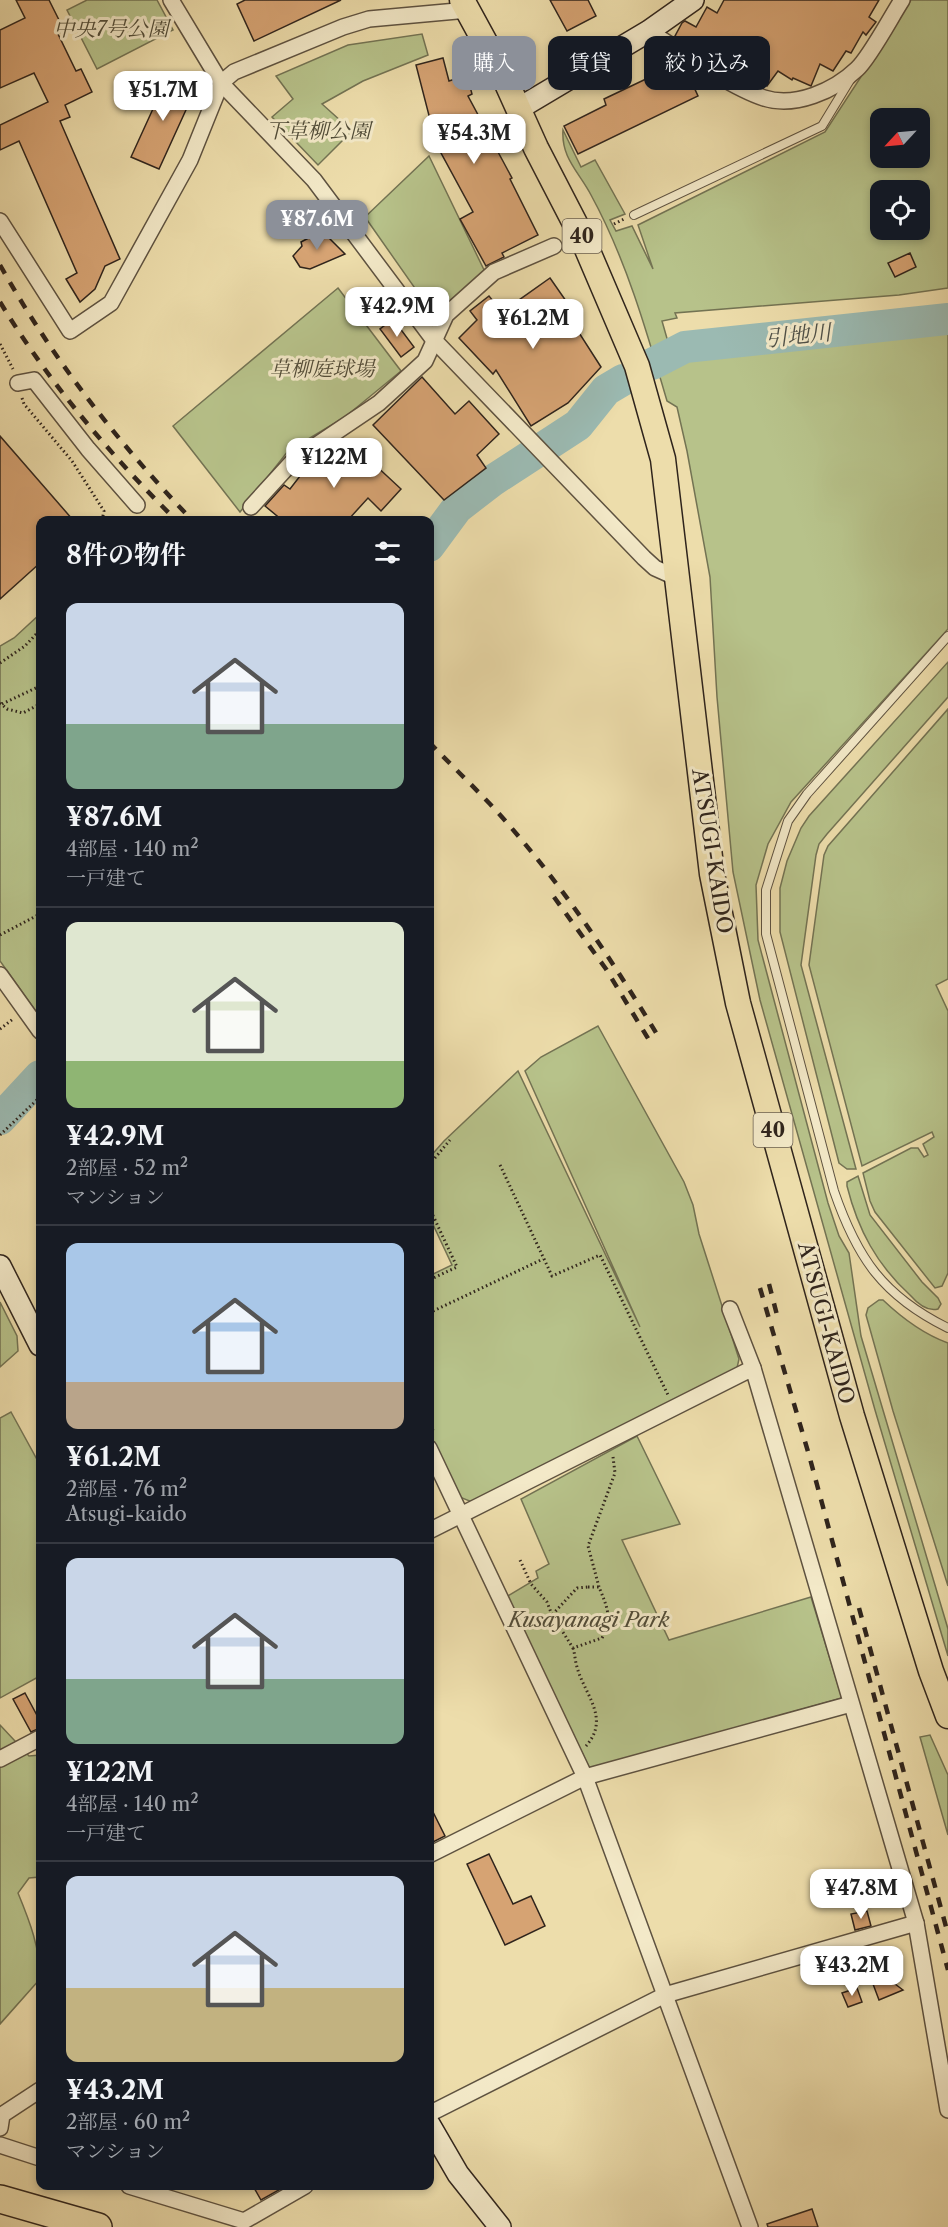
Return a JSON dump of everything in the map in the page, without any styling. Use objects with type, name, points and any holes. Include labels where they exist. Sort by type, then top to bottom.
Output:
[{"type":"highway","points":[[0,2199],[98,2227]]},
{"type":"main road","name":"ATSUGI-KAIDO","points":[[465,5],[581,235],[637,366],[663,459],[675,577],[712,874],[738,1003],[852,1416],[931,1671],[948,1716]]},
{"type":"street","points":[[171,0],[221,83],[314,180],[433,339],[560,473],[650,563],[675,577]]},
{"type":"street","points":[[518,109],[649,31],[693,0]]},
{"type":"street","points":[[649,31],[737,86],[765,99],[793,101],[826,91],[858,69],[902,0]]},
{"type":"street","points":[[0,221],[70,331],[111,303],[189,160],[221,83],[234,72],[343,27],[369,19],[465,5]]},
{"type":"street","points":[[250,507],[293,461],[379,403],[425,361],[433,339],[446,315],[494,272],[554,246]]},
{"type":"street","points":[[18,383],[34,381],[88,449],[137,505]]},
{"type":"street","points":[[0,975],[36,1025]]},
{"type":"street","points":[[0,1266],[36,1337]]},
{"type":"street","points":[[730,1309],[753,1368],[916,1923],[948,2110]]},
{"type":"street","points":[[434,1528],[753,1368]]},
{"type":"street","points":[[434,1447],[461,1515],[585,1777],[750,2227]]},
{"type":"street","points":[[434,1852],[585,1777],[851,1704]]},
{"type":"street","points":[[0,1759],[36,1740]]},
{"type":"street","points":[[434,2111],[665,1995],[916,1923]]},
{"type":"street","points":[[0,2128],[2,2115],[36,2093]]},
{"type":"street","points":[[434,2133],[458,2174],[500,2227]]},
{"type":"street","points":[[0,2145],[36,2157]]},
{"type":"street","points":[[140,2190],[240,2225],[298,2190]]},
{"type":"lane","points":[[634,215],[822,126],[858,69]]},
{"type":"lane","points":[[948,636],[839,756],[788,821],[766,890],[766,934],[834,1191],[847,1229],[862,1256],[880,1280],[927,1318],[948,1328]]},
{"type":"path","points":[[0,344],[10,360],[24,404],[72,461],[104,511],[103,516]]},
{"type":"path","points":[[0,663],[25,646],[36,634]]},
{"type":"path","points":[[36,688],[1,704],[7,709],[23,713],[36,706]]},
{"type":"path","points":[[0,935],[36,916]]},
{"type":"path","points":[[0,1135],[36,1101]]},
{"type":"path","points":[[434,1159],[450,1140]]},
{"type":"path","points":[[500,1165],[552,1276],[600,1255],[668,1396]]},
{"type":"path","points":[[434,1218],[457,1267],[434,1278]]},
{"type":"path","points":[[434,1311],[543,1259]]},
{"type":"path","points":[[573,1648],[602,1638],[609,1626],[607,1607],[598,1587],[588,1546],[615,1473],[608,1441]]},
{"type":"path","points":[[520,1560],[531,1584],[547,1602],[552,1615],[573,1648],[577,1668],[595,1706],[597,1724],[592,1740],[575,1758]]},
{"type":"path","points":[[552,1615],[577,1588],[598,1587]]},
{"type":"green space","name":"中央7号公園","points":[[87,0],[157,0],[173,30],[97,69],[67,10]]},
{"type":"green space","points":[[911,0],[948,0],[948,288],[899,295],[675,313],[677,318],[662,321],[670,349],[790,347],[852,341],[948,326],[948,629],[791,802],[768,844],[756,885],[758,940],[828,1203],[839,1236],[849,1253],[861,1336],[948,1629],[948,1656],[875,1410],[760,1000],[733,872],[717,697],[710,577],[677,407],[667,401],[625,270],[591,195],[568,157],[563,140],[563,130],[581,167],[595,160],[625,214],[610,220],[616,231],[632,226],[653,269],[638,225],[825,132]]},
{"type":"green space","name":"下草柳公園","points":[[422,34],[428,55],[363,81],[322,104],[352,131],[318,165],[272,117],[293,99],[276,76],[348,45]]},
{"type":"green space","points":[[429,156],[486,274],[433,314],[365,217]]},
{"type":"green space","name":"草柳庭球場","points":[[338,288],[401,371],[345,417],[288,451],[240,512],[173,426]]},
{"type":"green space","points":[[36,618],[36,1011],[0,961],[0,646],[14,638]]},
{"type":"green space","points":[[948,662],[948,697],[827,834],[819,844],[816,855],[801,965],[856,1169],[847,1169],[839,1163],[780,932],[780,888],[787,861],[801,828],[809,816]]},
{"type":"green space","points":[[948,709],[948,979],[936,985],[948,1011],[948,1273],[942,1286],[935,1288],[875,1212],[863,1173],[911,1148],[918,1148],[924,1157],[928,1155],[923,1144],[934,1137],[932,1132],[862,1166],[809,965],[824,855],[828,846]]},
{"type":"green space","points":[[598,1026],[684,1182],[739,1359],[737,1368],[472,1502],[457,1496],[434,1446],[434,1274],[452,1265],[434,1227],[434,1152],[518,1071],[640,1327],[525,1071],[541,1057]]},
{"type":"green space","points":[[858,1176],[870,1215],[922,1282],[938,1298],[941,1304],[938,1309],[926,1308],[916,1301],[898,1284],[870,1246],[847,1186],[847,1182]]},
{"type":"green space","points":[[879,1300],[883,1300],[906,1320],[922,1330],[948,1343],[948,1586],[893,1411],[866,1315],[868,1308]]},
{"type":"green space","points":[[0,1302],[17,1336],[18,1351],[0,1367]]},
{"type":"green space","points":[[11,1412],[36,1458],[36,1678],[0,1698],[0,1418]]},
{"type":"green space","name":"Kusayanagi Park","points":[[637,1436],[680,1524],[622,1540],[669,1640],[811,1597],[842,1698],[590,1769],[506,1597],[538,1578],[536,1571],[549,1564],[521,1499]]},
{"type":"green space","points":[[0,1725],[29,1756],[36,1755],[36,1877],[29,1878],[18,1893],[36,1946],[36,1984],[0,2024]]},
{"type":"green space","points":[[930,1735],[948,1775],[948,1835],[920,1737]]},
{"type":"building","points":[[16,0],[49,0],[64,30],[58,34],[76,71],[81,69],[92,92],[65,105],[70,117],[60,121],[120,259],[105,266],[95,289],[80,302],[66,279],[77,273],[19,141],[0,150],[0,125],[48,102],[34,73],[0,88],[0,30],[25,18]]},
{"type":"building","points":[[245,0],[341,0],[254,41],[237,4]]},
{"type":"building","points":[[550,0],[588,0],[596,16],[567,31]]},
{"type":"building","points":[[724,0],[879,0],[869,17],[876,22],[866,35],[863,32],[851,53],[846,51],[833,71],[820,64],[811,86],[793,78],[792,80],[778,71],[770,82],[770,36],[675,36],[685,21],[696,27],[707,7],[717,13]]},
{"type":"building","points":[[443,58],[449,81],[452,80],[452,90],[471,90],[472,94],[468,96],[512,178],[510,179],[538,235],[502,253],[504,257],[486,266],[460,219],[473,212],[428,129],[432,127],[416,65]]},
{"type":"building","points":[[168,76],[196,88],[159,169],[131,157]]},
{"type":"building","points":[[644,80],[644,90],[695,90],[698,96],[578,154],[564,126],[606,105],[604,99],[623,90],[632,90],[632,86]]},
{"type":"building","points":[[322,231],[345,254],[310,269],[300,267],[293,256],[302,246],[301,242]]},
{"type":"building","points":[[910,253],[916,267],[895,277],[888,263]]},
{"type":"building","points":[[550,278],[580,321],[574,325],[601,367],[568,403],[531,426],[496,370],[493,374],[459,338],[477,320],[470,311],[489,296],[502,312]]},
{"type":"building","points":[[393,319],[414,347],[401,357],[380,329]]},
{"type":"building","points":[[422,377],[455,414],[469,401],[499,434],[477,455],[486,468],[444,500],[373,425]]},
{"type":"building","points":[[0,436],[70,516],[36,516],[36,567],[0,599]]},
{"type":"building","points":[[340,441],[354,455],[359,450],[401,489],[381,511],[368,498],[352,516],[277,516],[265,506],[284,485],[290,489],[307,467],[310,469]]},
{"type":"building","points":[[25,1693],[36,1714],[36,1730],[31,1732],[13,1699]]},
{"type":"building","points":[[434,1814],[445,1836],[434,1842]]},
{"type":"building","points":[[489,1854],[513,1904],[531,1896],[545,1926],[505,1945],[467,1864]]},
{"type":"building","points":[[867,1911],[871,1926],[855,1930],[851,1914]]},
{"type":"building","points":[[887,1978],[903,1990],[879,2000],[873,1984]]},
{"type":"building","points":[[857,1988],[862,2002],[848,2007],[842,1993]]},
{"type":"building","points":[[255,2190],[279,2190],[261,2200]]},
{"type":"building","points":[[812,2209],[818,2227],[768,2227],[767,2224]]},
{"type":"waterway","name":"引地川","points":[[652,364],[685,347],[948,319]]},
{"type":"waterway","name":"引地川","points":[[434,539],[457,508],[492,481],[578,425],[606,390],[623,380]]},
{"type":"waterway","name":"引地川","points":[[0,1119],[36,1080]]},
{"type":"railway","points":[[0,265],[20,300],[64,366],[112,430],[188,516]]},
{"type":"railway","points":[[0,302],[59,389],[127,470],[172,516]]},
{"type":"railway","points":[[434,747],[490,804],[538,859],[582,918],[661,1041]]},
{"type":"railway","points":[[554,897],[606,969],[652,1045]]},
{"type":"railway","points":[[769,1284],[778,1319]]},
{"type":"railway","points":[[760,1288],[809,1455],[948,1970]]},
{"type":"railway","points":[[859,1608],[948,1934]]}]
